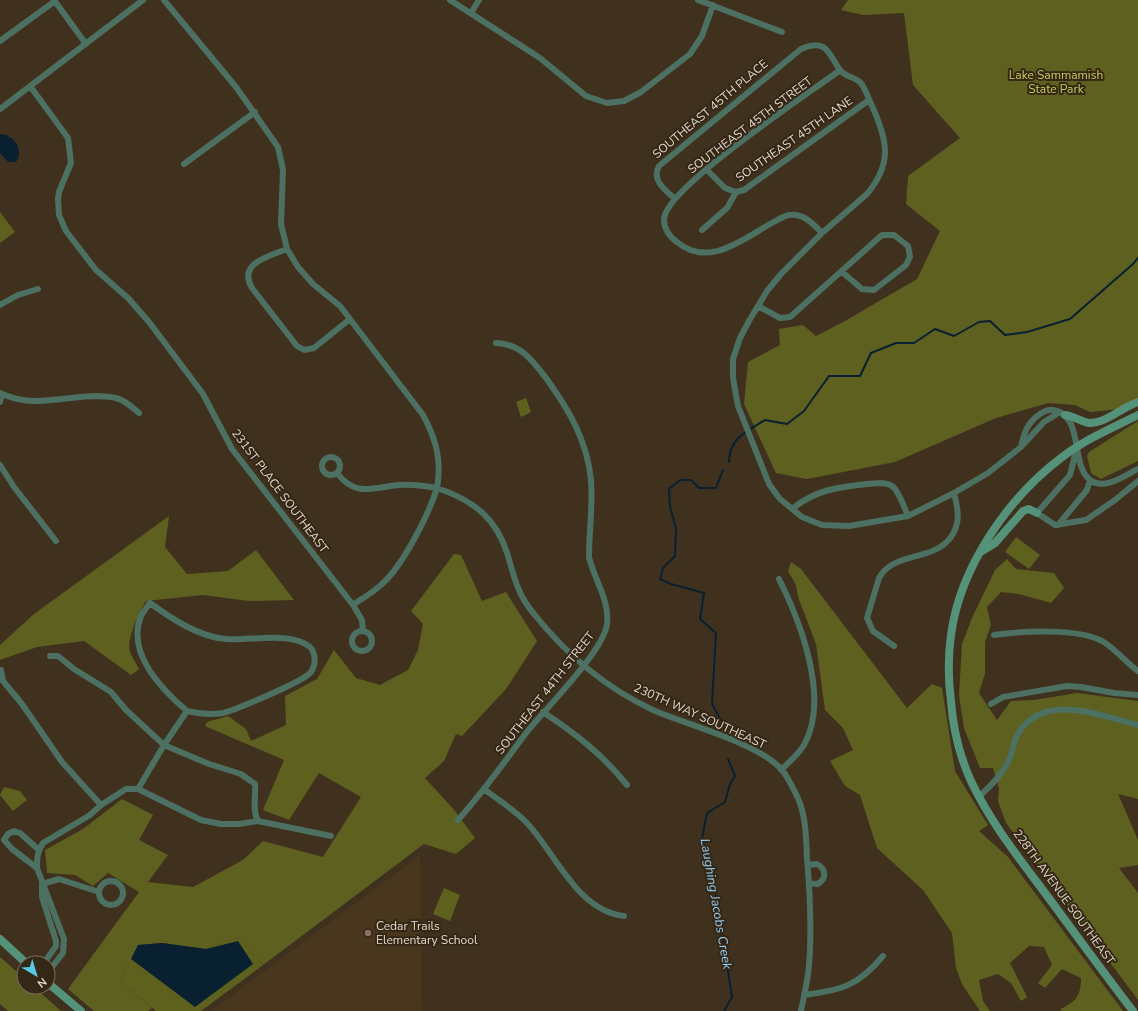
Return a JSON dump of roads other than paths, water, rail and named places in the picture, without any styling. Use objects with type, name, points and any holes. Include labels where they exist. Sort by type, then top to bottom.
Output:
[{"type":"main road","points":[[1063,414],[1083,422],[1093,422],[1103,419],[1138,402]]},
{"type":"main road","name":"228TH AVENUE SOUTHEAST","points":[[1132,1011],[1011,848],[971,780],[957,745],[949,683],[949,662],[951,635],[955,614],[964,586],[1001,519],[1019,496],[1049,468],[1077,447],[1138,415]]},
{"type":"main road","points":[[982,551],[995,544],[1023,511],[1029,509],[1037,513]]},
{"type":"main road","points":[[0,939],[17,955]]},
{"type":"main road","points":[[56,990],[81,1011]]},
{"type":"street","points":[[0,109],[143,0]]},
{"type":"street","points":[[164,0],[255,112],[278,147],[282,159],[281,224],[288,249],[306,278],[332,298],[350,319],[423,414],[432,432],[438,454],[439,476],[437,488],[428,514],[391,574],[380,586],[353,605]]},
{"type":"street","points":[[450,0],[540,58],[586,96],[600,102],[615,103],[632,98],[690,54],[702,36],[713,5]]},
{"type":"street","points":[[471,13],[479,0]]},
{"type":"street","points":[[698,0],[782,32]]},
{"type":"street","points":[[0,41],[54,1],[86,44]]},
{"type":"street","name":"SOUTHEAST 45TH PLACE","points":[[675,199],[659,182],[657,172],[659,166],[792,55],[808,46],[815,45],[827,50],[840,70]]},
{"type":"street","points":[[840,70],[861,84],[882,127],[885,141],[885,160],[882,171],[877,182],[867,194],[822,233],[781,274],[758,306],[740,338],[733,359],[733,378],[738,406],[773,491],[792,509],[811,522],[834,526],[868,523],[908,516],[988,474],[1021,447],[1044,422],[1063,414]]},
{"type":"street","name":"SOUTHEAST 45TH STREET","points":[[822,233],[806,218],[790,215],[726,249],[713,253],[700,253],[680,245],[666,230],[665,215],[675,199],[706,169],[840,70]]},
{"type":"street","name":"231ST PLACE SOUTHEAST","points":[[30,86],[66,133],[70,146],[71,163],[59,192],[59,215],[66,231],[96,270],[131,301],[149,322],[203,394],[232,448],[353,605],[362,620],[363,631]]},
{"type":"street","name":"SOUTHEAST 45TH LANE","points":[[702,230],[727,208],[736,192],[744,190],[868,100]]},
{"type":"street","points":[[184,164],[255,112]]},
{"type":"street","points":[[706,169],[725,188],[736,192]]},
{"type":"street","points":[[758,306],[780,318],[790,317],[842,272],[877,238],[887,234],[900,238],[908,246],[909,261],[874,290],[862,289],[842,272]]},
{"type":"street","points":[[288,249],[253,265],[247,274],[247,279],[252,288],[297,346],[304,350],[314,348],[350,319]]},
{"type":"street","points":[[0,305],[18,296],[38,289]]},
{"type":"street","name":"SOUTHEAST 44TH STREET","points":[[458,820],[485,790],[543,712],[583,666],[600,643],[605,633],[607,617],[604,599],[591,568],[589,557],[591,480],[584,446],[576,424],[566,406],[536,364],[517,348],[508,343],[496,343]]},
{"type":"street","points":[[0,402],[1,394],[17,399],[42,402],[92,396],[108,396],[119,399],[139,413]]},
{"type":"street","points":[[1021,447],[1024,432],[1035,417],[1044,411],[1051,409],[1063,414],[1071,425],[1084,472],[1090,480],[1096,483],[1109,484],[1138,469]]},
{"type":"street","points":[[1077,447],[1070,475],[1037,513],[1051,524],[1058,525],[1090,518],[1138,481]]},
{"type":"street","points":[[0,465],[14,487],[56,541]]},
{"type":"street","points":[[1070,475],[1084,472]]},
{"type":"street","name":"230TH WAY SOUTHEAST","points":[[337,473],[347,484],[361,490],[401,485],[437,488],[458,495],[473,504],[491,521],[504,544],[514,580],[525,603],[551,634],[583,666],[607,684],[653,710],[732,741],[765,756],[781,770],[796,793],[803,812],[808,865],[811,939],[809,966],[801,1011]]},
{"type":"street","points":[[1058,525],[1087,490],[1090,480]]},
{"type":"street","points":[[792,509],[810,496],[829,489],[881,483],[891,485],[895,489],[908,516]]},
{"type":"street","points":[[894,646],[873,631],[866,618],[878,578],[882,572],[894,563],[933,552],[946,543],[952,536],[958,521],[954,493]]},
{"type":"street","points":[[779,579],[801,628],[814,695],[813,720],[804,745],[781,770]]},
{"type":"street","points":[[150,603],[178,622],[205,634],[226,640],[280,638],[300,640],[311,648],[315,660],[311,673],[297,682],[224,712],[203,715],[187,711],[171,698],[153,675],[139,652],[137,631],[141,616],[150,603]]},
{"type":"street","points":[[994,636],[1030,631],[1093,638],[1109,646],[1138,671]]},
{"type":"street","points":[[50,656],[58,656],[79,673],[111,692],[126,710],[164,745],[209,764],[241,774],[255,784],[256,798],[254,814],[258,821]]},
{"type":"street","points":[[1,670],[3,681],[22,704],[62,762],[101,805]]},
{"type":"street","points":[[992,704],[1003,696],[1067,686],[1114,693],[1138,694]]},
{"type":"street","points":[[980,796],[1004,769],[1010,759],[1014,742],[1022,728],[1036,716],[1046,711],[1057,708],[1071,709],[1138,725]]},
{"type":"street","points":[[138,788],[187,711]]},
{"type":"street","points":[[543,712],[598,752],[627,785]]},
{"type":"street","points":[[56,961],[62,953],[64,939],[42,884],[37,868],[36,856],[43,843],[90,815],[101,805],[126,789],[138,788],[201,820],[221,824],[239,824],[258,821],[331,836]]},
{"type":"street","points":[[485,790],[526,822],[584,895],[607,912],[624,916]]},
{"type":"street","points":[[37,868],[12,849],[4,840],[8,834],[14,831],[20,833],[39,850]]},
{"type":"street","points":[[808,865],[817,864],[822,868],[825,874],[823,880],[818,884],[809,883]]},
{"type":"street","points":[[42,884],[59,879],[99,892]]},
{"type":"street","points":[[42,884],[42,897],[56,941],[56,946],[50,955]]},
{"type":"street","points":[[804,994],[829,992],[851,984],[871,970],[883,956]]},
{"type":"water","points":[[0,134],[9,137],[16,144],[19,153],[16,162],[8,162],[0,153]]},
{"type":"water","points":[[238,941],[253,964],[195,1007],[131,959],[138,945],[162,943],[206,949]]},
{"type":"waterway","name":"Laughing Jacobs Creek","points":[[729,462],[732,447],[740,436],[765,420],[787,424],[804,411],[829,376],[860,376],[871,353],[896,343],[914,343],[935,329],[954,336],[979,322],[990,321],[1005,335],[1027,332],[1070,319],[1138,258]]},
{"type":"waterway","name":"Laughing Jacobs Creek","points":[[721,720],[712,704],[716,633],[700,619],[704,593],[671,584],[660,579],[663,568],[675,556],[676,528],[670,507],[669,489],[680,480],[691,480],[699,488],[716,488],[723,470]]},
{"type":"waterway","name":"Laughing Jacobs Creek","points":[[724,1011],[732,997],[717,899],[702,839],[707,813],[725,802],[730,784],[735,776],[728,759]]},
{"type":"place","name":"Cedar Trails Elementary School","points":[[368,933]]},
{"type":"park label","name":"Lake Sammamish State Park","points":[[1056,82]]}]
